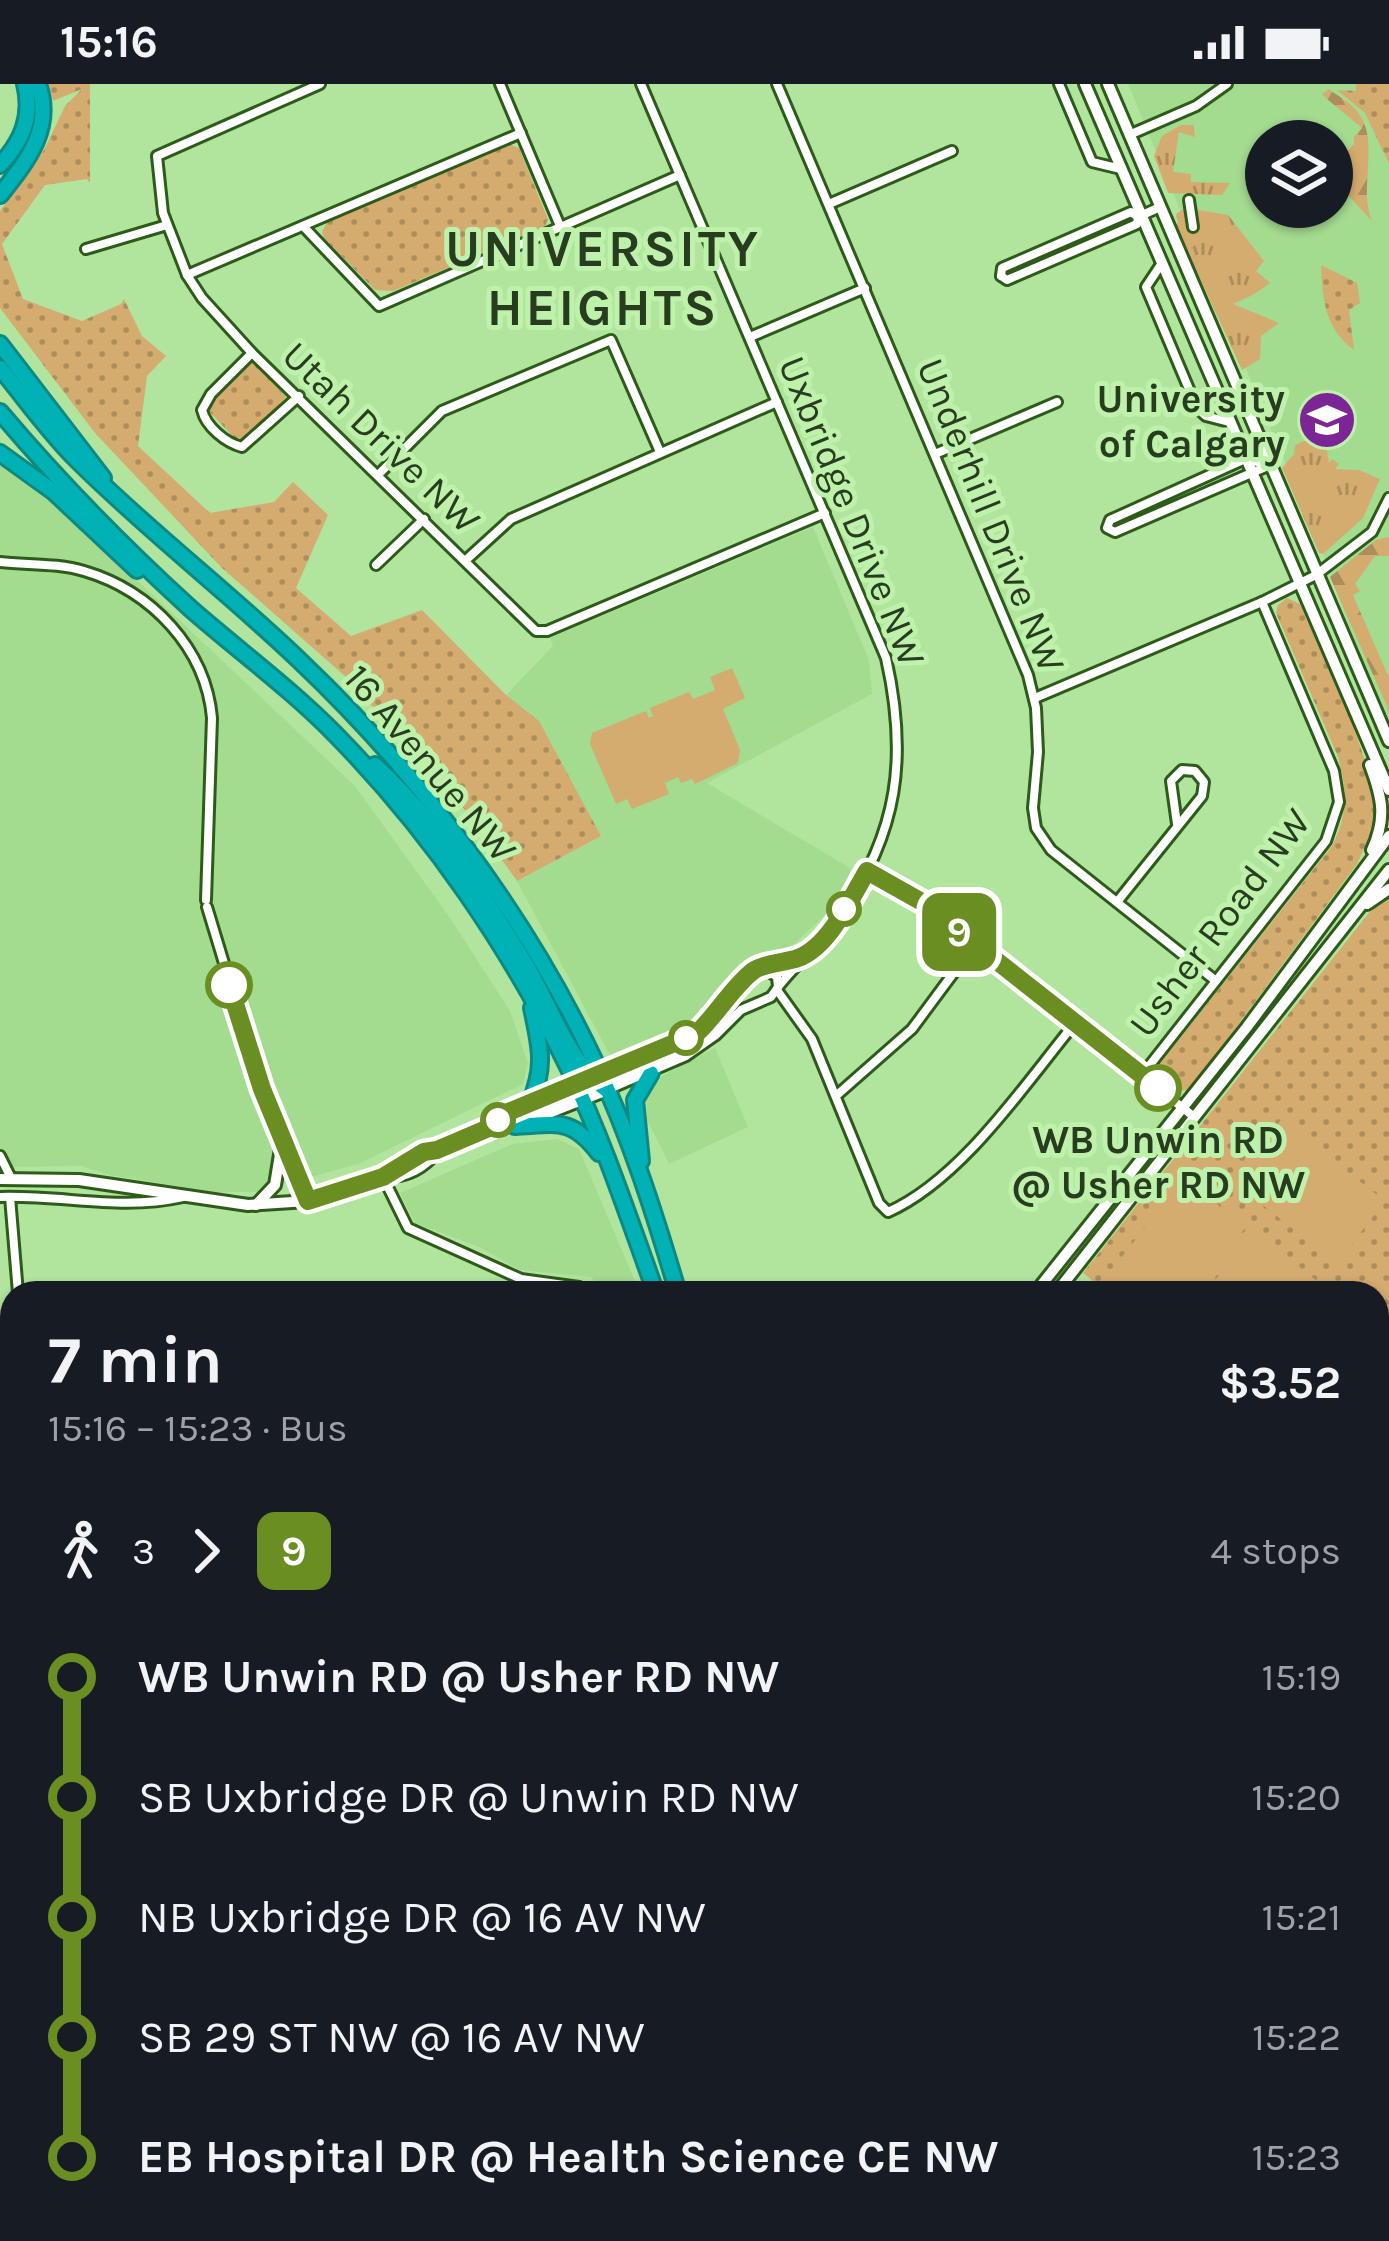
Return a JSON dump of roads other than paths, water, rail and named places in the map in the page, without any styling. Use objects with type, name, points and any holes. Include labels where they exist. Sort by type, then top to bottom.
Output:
[{"type":"highway","points":[[0,165],[21,139],[27,114],[25,84]]},
{"type":"highway","points":[[0,195],[37,142],[44,109],[38,84]]},
{"type":"highway","points":[[2,345],[116,497]]},
{"type":"highway","name":"16 Avenue NW","points":[[0,368],[72,456],[300,661],[436,810],[520,928],[588,1079],[582,1099],[652,1281]]},
{"type":"highway","name":"16 Avenue NW","points":[[0,412],[50,472],[191,608],[332,732],[382,784],[446,865],[588,1079],[607,1090],[674,1281]]},
{"type":"highway","points":[[0,453],[54,492],[152,583],[191,608]]},
{"type":"highway","points":[[332,732],[394,783],[465,872],[526,964],[588,1079]]},
{"type":"highway","points":[[521,981],[542,1064],[530,1102]]},
{"type":"highway","points":[[642,1179],[635,1100],[650,1072]]},
{"type":"highway","points":[[515,1126],[576,1127],[611,1169]]},
{"type":"street","name":"Utah Drive NW","points":[[320,84],[161,152],[155,163],[167,225],[202,298],[252,353],[536,631],[547,631],[824,513]]},
{"type":"street","points":[[500,84],[560,226]]},
{"type":"street","name":"Uxbridge Drive NW","points":[[641,84],[886,658],[899,727],[895,796],[882,842],[840,916],[778,988]]},
{"type":"street","name":"Underhill Drive NW","points":[[778,84],[1015,642],[1034,698],[1036,828],[1051,850],[1216,981]]},
{"type":"street","points":[[1059,84],[1092,162],[1121,169]]},
{"type":"street","points":[[1085,84],[1389,790]]},
{"type":"street","points":[[1108,84],[1389,741]]},
{"type":"street","points":[[1110,143],[1196,106],[1227,84]]},
{"type":"street","points":[[187,275],[520,133]]},
{"type":"street","points":[[829,204],[952,151]]},
{"type":"street","points":[[303,226],[379,306],[680,175]]},
{"type":"street","points":[[1189,200],[1193,227]]},
{"type":"street","points":[[1140,216],[1160,207]]},
{"type":"street","points":[[1132,212],[1140,216],[1138,224],[1007,280],[1001,276],[1002,268],[1132,212]]},
{"type":"street","points":[[86,249],[167,225]]},
{"type":"street","points":[[1162,263],[1146,287],[1197,408],[1206,416],[1229,422]]},
{"type":"street","points":[[750,337],[865,288]]},
{"type":"street","points":[[379,474],[442,411],[611,340],[660,452]]},
{"type":"street","points":[[252,353],[202,410],[204,419],[230,444],[242,447],[256,439],[299,396]]},
{"type":"street","points":[[466,560],[511,519],[777,402]]},
{"type":"street","points":[[935,454],[1057,402]]},
{"type":"street","points":[[1245,459],[1270,465],[1114,532],[1107,528],[1110,520],[1245,459]]},
{"type":"street","points":[[1034,698],[1316,575],[1372,532],[1389,498]]},
{"type":"street","points":[[376,565],[424,519]]},
{"type":"street","points":[[0,562],[64,567],[114,584],[161,617],[196,657],[209,691],[212,718],[206,904],[240,1022],[308,1201]]},
{"type":"street","name":"Usher Road NW","points":[[1142,1076],[1326,842],[1340,802],[1334,771],[1262,602]]},
{"type":"street","points":[[1372,704],[1389,721]]},
{"type":"street","points":[[1352,711],[1383,812],[1382,829],[1363,869]]},
{"type":"street","points":[[1117,903],[1202,796],[1204,782],[1195,771],[1182,770],[1171,781],[1178,824]]},
{"type":"street","points":[[1044,1281],[1247,1027],[1389,836]]},
{"type":"street","points":[[1065,1281],[1389,870]]},
{"type":"street","points":[[867,871],[922,902],[1193,1116]]},
{"type":"street","points":[[1354,913],[1389,889]]},
{"type":"street","points":[[837,1095],[912,1029],[975,944]]},
{"type":"street","points":[[0,1156],[5,1179],[80,1180],[256,1205],[308,1201],[400,1176],[425,1165],[437,1150],[491,1127],[506,1113],[696,1034],[748,978],[762,968],[803,957]]},
{"type":"street","points":[[762,968],[775,973],[778,988],[812,1039],[879,1202],[888,1212],[921,1192],[954,1163],[1075,1023]]},
{"type":"street","points":[[748,978],[750,993],[762,999]]},
{"type":"street","points":[[491,1127],[515,1126],[650,1072],[701,1047],[741,1010],[778,988]]},
{"type":"street","points":[[256,1205],[275,1185],[282,1142]]},
{"type":"street","points":[[383,1177],[408,1228],[521,1279],[536,1281]]},
{"type":"street","points":[[104,1202],[118,1196],[122,1186]]},
{"type":"street","points":[[16,1281],[5,1197],[60,1196],[135,1205],[184,1197]]},
{"type":"place","name":"University of Calgary","points":[[1327,420]]},
{"type":"place","name":"WB Unwin RD @ Usher RD NW","points":[[1158,1088]]},
{"type":"district","name":"UNIVERSITY HEIGHTS","points":[[603,277]]}]
